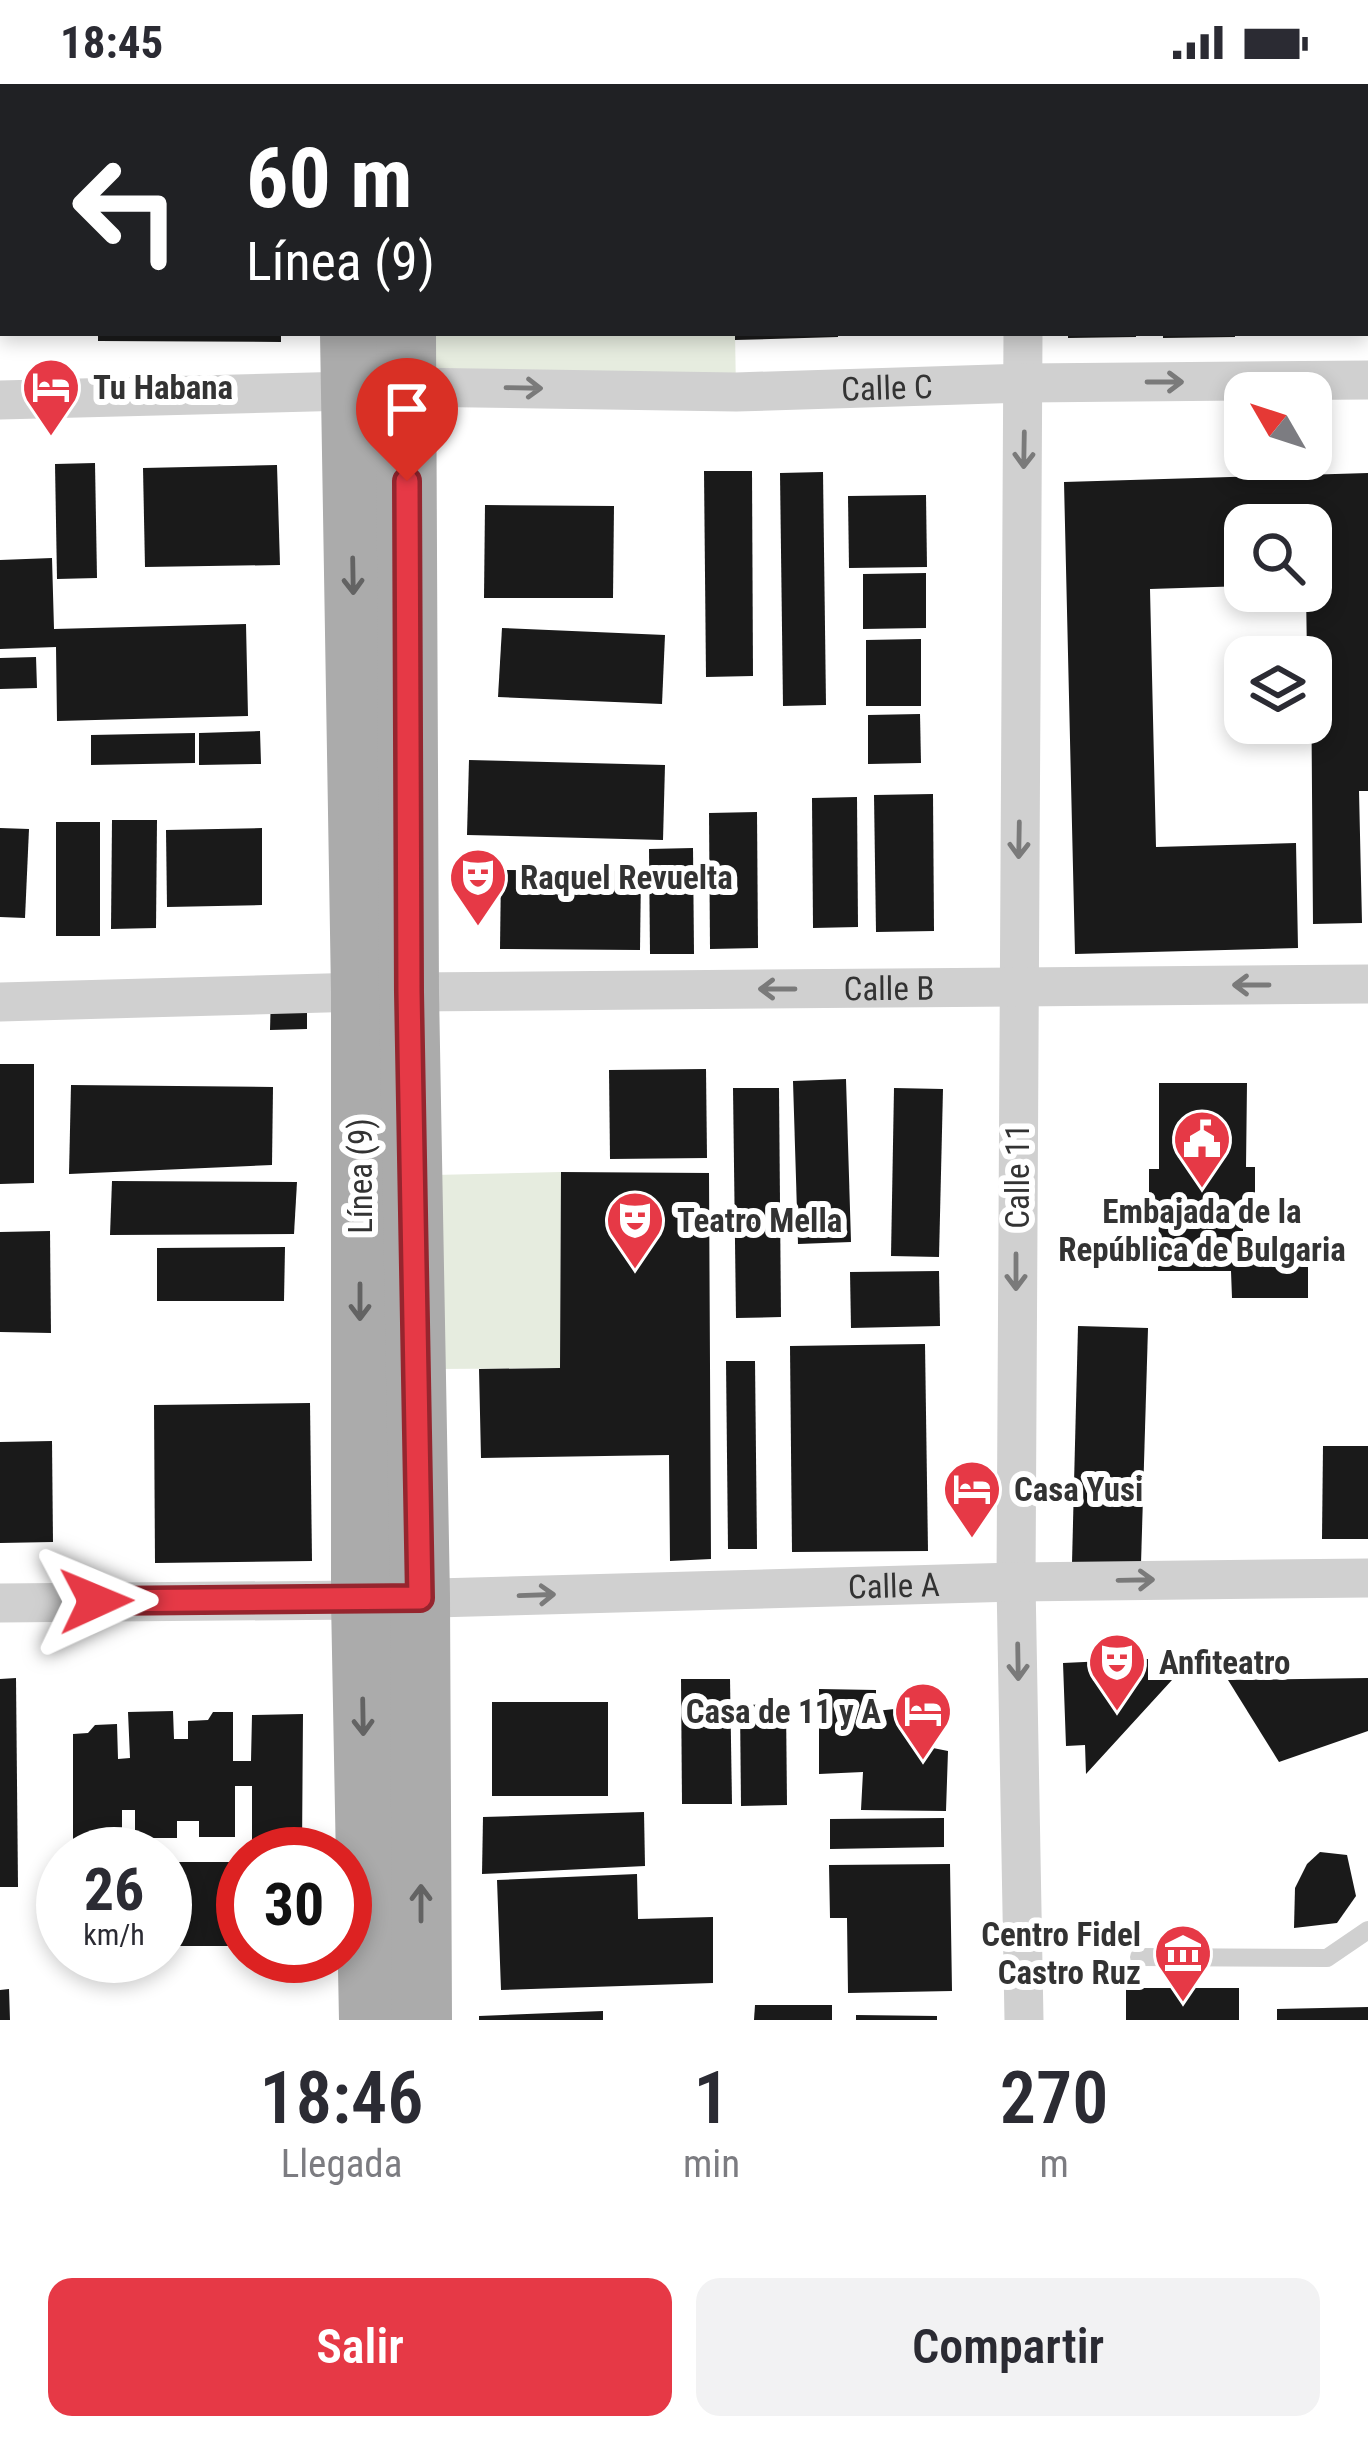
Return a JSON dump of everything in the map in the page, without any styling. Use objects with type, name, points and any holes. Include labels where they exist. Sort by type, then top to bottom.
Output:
[{"type":"main road","name":"Línea (9)","points":[[378,361],[385,992],[420,1598],[422,2020]]},
{"type":"main road","name":"Línea (9)","points":[[369,2020],[361,1600],[385,992]]},
{"type":"street","name":"Calle 11","points":[[1023,336],[1016,1582],[1024,2020]]},
{"type":"street","name":"Calle C","points":[[0,400],[378,361],[736,392],[1368,380]]},
{"type":"street","name":"Calle B","points":[[0,1002],[385,992],[1368,984]]},
{"type":"street","name":"Calle A","points":[[361,1600],[1016,1582],[1368,1578]]},
{"type":"street","points":[[0,1603],[361,1600]]},
{"type":"lane","points":[[1139,1957],[1327,1958],[1368,1930]]},
{"type":"shaded area","points":[[406,336],[735,336],[736,392],[407,387]]},
{"type":"shaded area","points":[[561,1172],[560,1368],[435,1369],[434,1175]]},
{"type":"building","points":[[98,336],[281,336],[281,342],[98,341]]},
{"type":"building","points":[[735,336],[838,336],[838,337],[735,340]]},
{"type":"building","points":[[1068,336],[1136,336],[1136,337]]},
{"type":"building","points":[[1163,336],[1235,336],[1235,337]]},
{"type":"building","points":[[95,463],[97,578],[57,579],[55,464]]},
{"type":"building","points":[[277,465],[280,565],[145,567],[143,468]]},
{"type":"building","points":[[704,471],[752,471],[753,676],[706,677]]},
{"type":"building","points":[[823,472],[826,705],[783,706],[780,473]]},
{"type":"building","points":[[1368,473],[1368,791],[1359,791],[1362,923],[1313,924],[1312,744],[1332,744],[1332,636],[1307,636],[1306,612],[1332,612],[1332,504],[1224,504],[1224,587],[1150,589],[1156,847],[1296,843],[1298,948],[1075,954],[1064,482],[1332,480],[1332,474]]},
{"type":"building","points":[[926,495],[927,567],[849,568],[848,496]]},
{"type":"building","points":[[485,505],[614,506],[613,598],[484,598]]},
{"type":"building","points":[[52,558],[54,629],[246,624],[248,716],[57,721],[56,647],[0,649],[0,560]]},
{"type":"building","points":[[926,573],[926,628],[863,629],[863,574]]},
{"type":"building","points":[[502,628],[665,635],[662,704],[498,697]]},
{"type":"building","points":[[921,639],[921,706],[866,706],[866,640]]},
{"type":"building","points":[[36,657],[37,688],[0,689],[0,658]]},
{"type":"building","points":[[920,714],[921,763],[868,764],[868,715]]},
{"type":"building","points":[[260,731],[261,764],[199,765],[199,733]]},
{"type":"building","points":[[195,733],[195,763],[91,765],[91,735]]},
{"type":"building","points":[[469,760],[665,765],[663,840],[467,835]]},
{"type":"building","points":[[933,794],[934,931],[876,932],[874,795]]},
{"type":"building","points":[[857,797],[858,927],[813,928],[812,798]]},
{"type":"building","points":[[757,812],[758,948],[710,949],[709,813]]},
{"type":"building","points":[[112,820],[157,820],[156,928],[111,929]]},
{"type":"building","points":[[56,822],[100,822],[100,936],[56,936]]},
{"type":"building","points":[[0,828],[29,829],[25,918],[0,917]]},
{"type":"building","points":[[262,828],[262,905],[167,907],[166,830]]},
{"type":"building","points":[[693,848],[694,954],[650,954],[649,849]]},
{"type":"building","points":[[501,870],[641,871],[640,950],[500,949]]},
{"type":"building","points":[[271,994],[307,995],[307,1029],[270,1030]]},
{"type":"building","points":[[0,1064],[34,1064],[34,1183],[0,1184]]},
{"type":"building","points":[[706,1069],[707,1158],[610,1159],[609,1070]]},
{"type":"building","points":[[846,1079],[851,1242],[798,1244],[793,1081]]},
{"type":"building","name":"Embajada de la República de Bulgaria","points":[[1159,1083],[1247,1083],[1246,1167],[1255,1167],[1255,1211],[1243,1211],[1243,1242],[1308,1241],[1308,1298],[1232,1298],[1231,1271],[1158,1271],[1159,1213],[1149,1213],[1149,1169],[1159,1169]]},
{"type":"building","points":[[71,1085],[273,1087],[272,1165],[69,1174]]},
{"type":"building","points":[[733,1088],[779,1088],[781,1317],[736,1318]]},
{"type":"building","points":[[894,1088],[943,1089],[939,1257],[891,1256]]},
{"type":"building","name":"Teatro Mella","points":[[561,1172],[709,1173],[711,1559],[670,1561],[669,1455],[481,1458],[479,1369],[560,1368]]},
{"type":"building","points":[[112,1181],[297,1182],[294,1234],[110,1235]]},
{"type":"building","points":[[50,1231],[51,1333],[0,1332],[0,1232]]},
{"type":"building","points":[[285,1247],[284,1301],[157,1301],[157,1248]]},
{"type":"building","points":[[939,1271],[940,1326],[851,1328],[850,1272]]},
{"type":"building","points":[[1078,1326],[1148,1328],[1141,1564],[1072,1563]]},
{"type":"building","points":[[925,1344],[928,1551],[792,1552],[790,1346]]},
{"type":"building","points":[[726,1361],[755,1361],[757,1549],[728,1549]]},
{"type":"building","points":[[310,1403],[312,1561],[155,1563],[154,1405]]},
{"type":"building","points":[[52,1441],[53,1542],[0,1543],[0,1442]]},
{"type":"building","points":[[1323,1446],[1368,1446],[1368,1539],[1322,1539]]},
{"type":"building","points":[[1148,1659],[1148,1680],[1172,1680],[1086,1774],[1085,1745],[1066,1746],[1063,1663]]},
{"type":"building","points":[[16,1678],[18,1887],[0,1887],[0,1679]]},
{"type":"building","points":[[1368,1678],[1368,1731],[1279,1762],[1228,1680]]},
{"type":"building","points":[[681,1679],[730,1679],[732,1804],[682,1804]]},
{"type":"building","points":[[819,1689],[876,1690],[876,1711],[913,1707],[932,1727],[933,1748],[948,1751],[946,1811],[861,1810],[863,1772],[819,1774]]},
{"type":"building","points":[[492,1702],[608,1702],[608,1796],[492,1796]]},
{"type":"building","points":[[786,1704],[787,1805],[741,1806],[740,1705]]},
{"type":"building","points":[[173,1711],[174,1739],[188,1739],[188,1721],[208,1720],[213,1712],[233,1712],[233,1761],[251,1761],[252,1715],[303,1714],[302,1827],[252,1827],[252,1786],[235,1786],[235,1827],[216,1827],[216,1837],[199,1837],[199,1821],[177,1821],[177,1827],[135,1827],[135,1810],[122,1810],[122,1827],[73,1827],[73,1734],[88,1733],[95,1725],[117,1724],[118,1759],[130,1758],[128,1712]]},
{"type":"building","points":[[644,1812],[645,1866],[482,1874],[483,1817]]},
{"type":"building","points":[[944,1818],[944,1847],[830,1849],[830,1819]]},
{"type":"building","points":[[1320,1852],[1347,1855],[1356,1896],[1337,1923],[1294,1928],[1295,1888],[1307,1864]]},
{"type":"building","points":[[192,1862],[216,1862],[216,1946],[192,1946]]},
{"type":"building","points":[[950,1864],[952,1991],[848,1993],[847,1918],[830,1918],[829,1865]]},
{"type":"building","points":[[637,1874],[638,1919],[713,1917],[713,1983],[501,1990],[497,1880]]},
{"type":"building","name":"Centro Fidel Castro Ruz","points":[[1126,1988],[1239,1988],[1239,2020],[1126,2020]]},
{"type":"building","points":[[9,1989],[10,2020],[0,2020],[0,1990]]},
{"type":"building","points":[[755,2005],[832,2005],[832,2020],[754,2020]]},
{"type":"building","points":[[1368,2007],[1368,2020],[1277,2020],[1277,2009]]},
{"type":"building","points":[[603,2011],[603,2020],[479,2020],[479,2016]]},
{"type":"building","points":[[856,2015],[937,2016],[937,2020],[856,2020]]},
{"type":"place","name":"Tu Habana","points":[[51,438]]},
{"type":"place","name":"Raquel Revuelta","points":[[478,928]]},
{"type":"place","name":"Embajada de la República de Bulgaria","points":[[1202,1190]]},
{"type":"place","name":"Teatro Mella","points":[[635,1271]]},
{"type":"place","name":"Casa Yusi","points":[[972,1540]]},
{"type":"place","name":"Anfiteatro","points":[[1117,1713]]},
{"type":"place","name":"Casa de 11 y A","points":[[923,1762]]},
{"type":"place","name":"Centro Fidel Castro Ruz","points":[[1183,2004]]},
{"type":"route","points":[[96,1601],[420,1598],[409,992],[407,481]]}]
